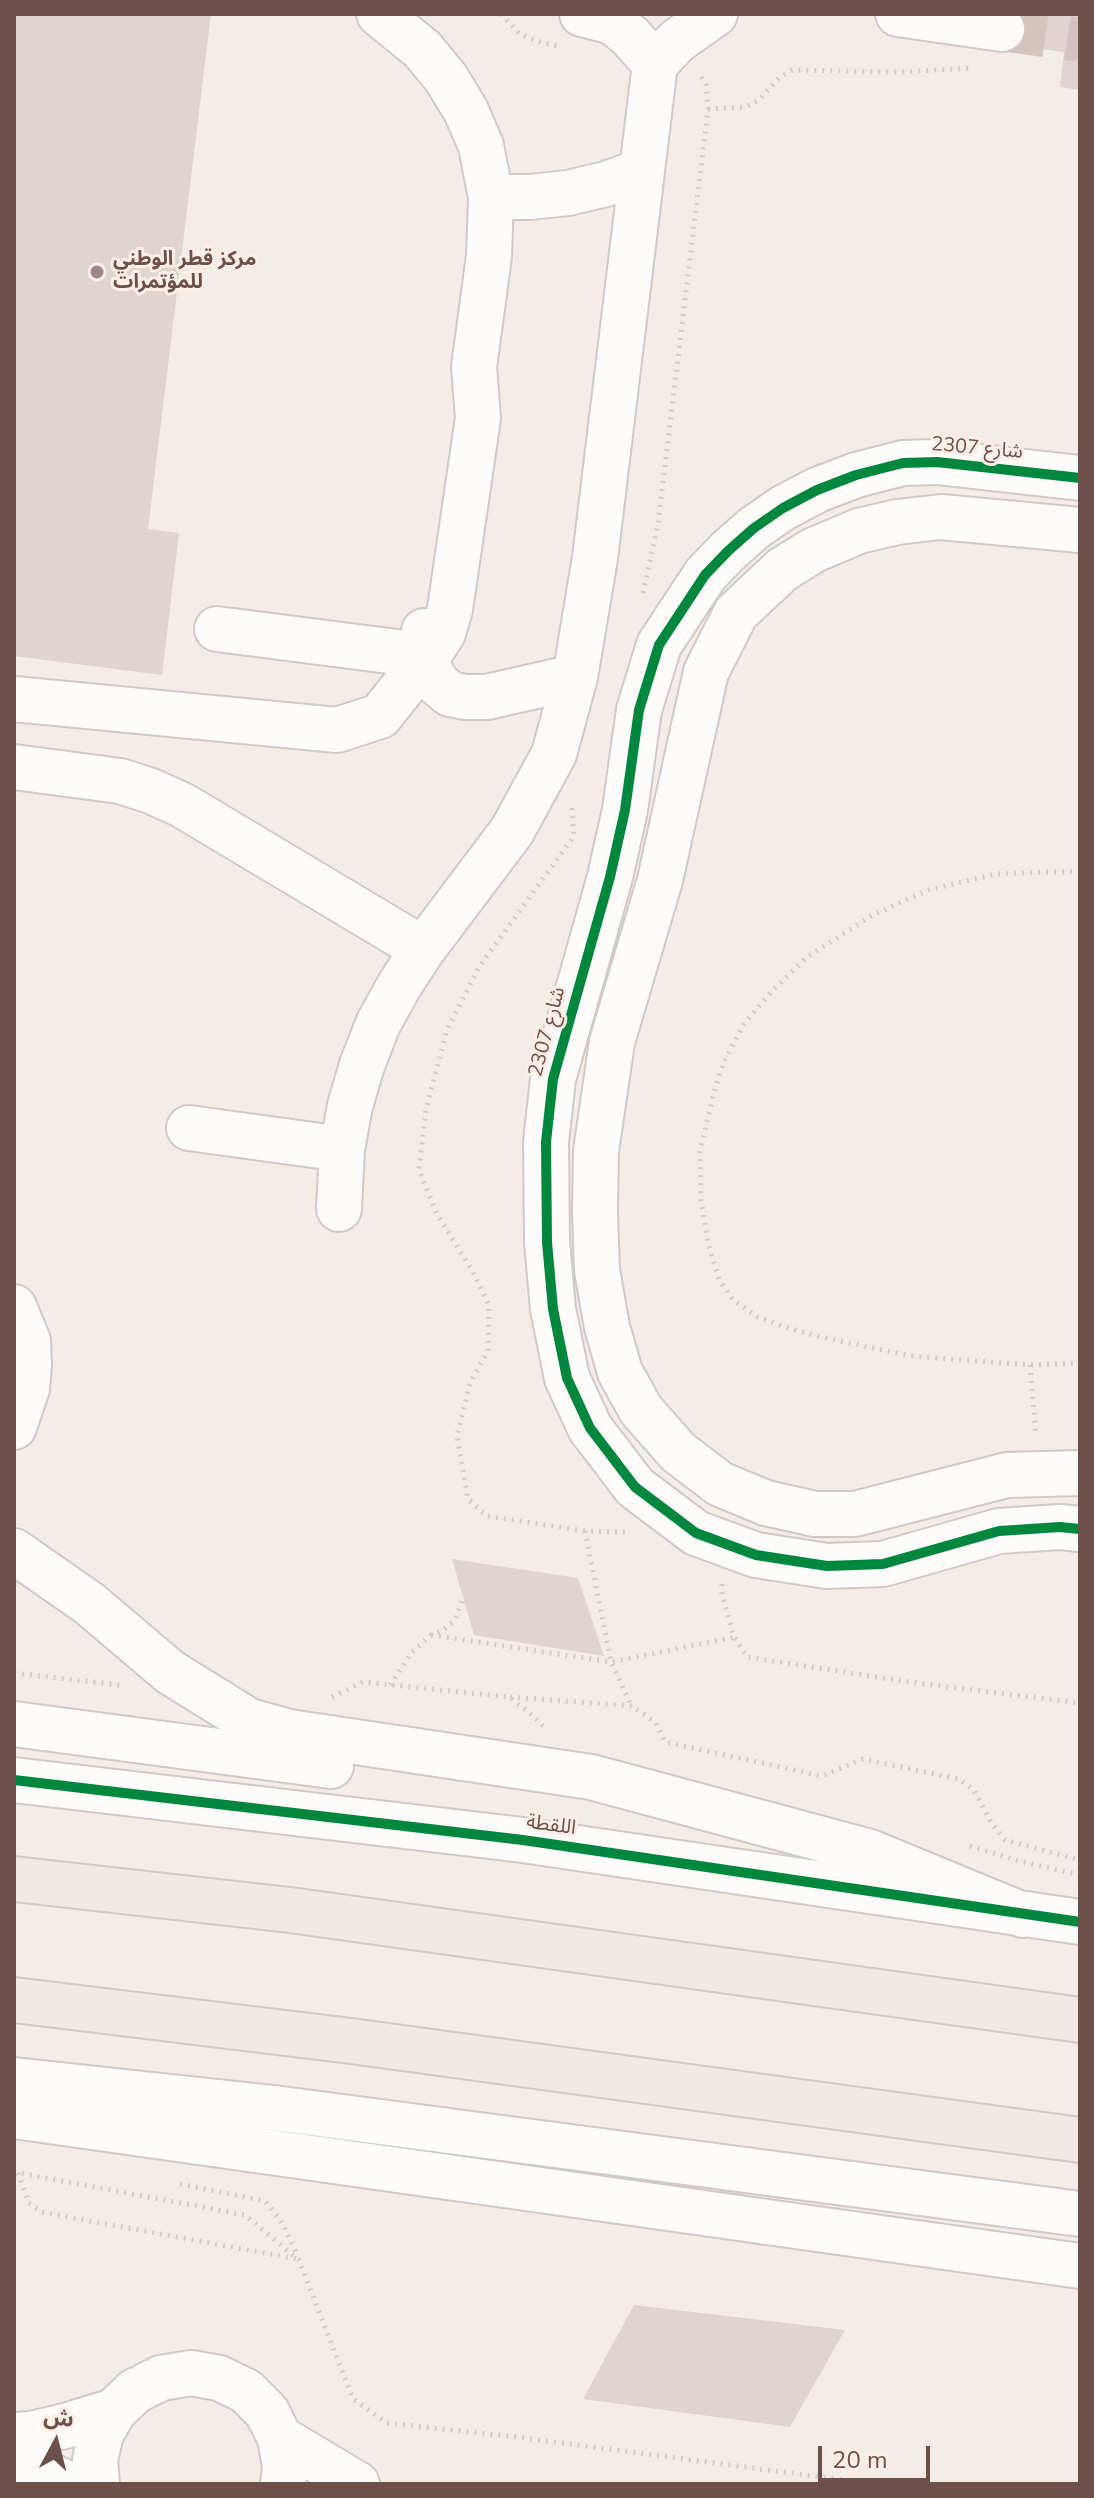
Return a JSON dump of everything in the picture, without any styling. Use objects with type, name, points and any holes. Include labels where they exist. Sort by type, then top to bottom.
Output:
[{"type":"main road","points":[[14,1879],[290,1910],[1080,2020]]},
{"type":"main road","points":[[14,2000],[351,2041],[1080,2140]]},
{"type":"street","points":[[14,699],[337,730],[380,716],[443,633],[450,609],[478,418],[474,367],[489,256],[491,197],[481,146],[466,111],[446,78],[422,49],[379,14]]},
{"type":"street","points":[[582,14],[613,22],[655,64]]},
{"type":"street","points":[[339,1209],[342,1149],[350,1106],[378,1024],[423,949],[512,831],[554,754],[575,677],[595,558],[655,64],[677,41],[715,14]]},
{"type":"street","points":[[898,14],[992,48]]},
{"type":"street","points":[[491,197],[568,193],[642,171]]},
{"type":"street","name":"شارع 2307","points":[[1080,478],[937,462],[903,463],[856,475],[783,508],[754,528],[705,575],[659,645],[639,710],[625,810],[610,877],[553,1079],[546,1142],[547,1242],[553,1309],[567,1378],[590,1428],[635,1487],[696,1533],[756,1555],[827,1566],[883,1564],[999,1531],[1060,1527],[1080,1529]]},
{"type":"street","points":[[1080,530],[941,517],[897,522],[859,531],[814,550],[783,569],[736,613],[706,672],[660,880],[612,1042],[596,1151],[595,1213],[597,1270],[607,1327],[620,1372],[641,1410],[678,1452],[720,1484],[766,1503],[815,1514],[855,1514],[1007,1475],[1080,1473]]},
{"type":"street","points":[[217,629],[428,656]]},
{"type":"street","points":[[428,656],[430,671],[438,684],[450,694],[465,697],[487,697],[575,677]]},
{"type":"street","points":[[14,767],[120,781],[151,791],[182,805],[423,949]]},
{"type":"street","points":[[189,1128],[342,1149]]},
{"type":"street","points":[[14,1307],[28,1341],[29,1365],[27,1389],[14,1427]]},
{"type":"street","points":[[14,1551],[90,1604],[170,1672],[287,1746]]},
{"type":"street","points":[[14,1724],[287,1746],[591,1777],[870,1852],[1023,1915]]},
{"type":"street","name":"اللقطة","points":[[14,1780],[523,1840],[1080,1922]]},
{"type":"street","points":[[14,2080],[274,2108],[1080,2214]]},
{"type":"street","points":[[14,2116],[1080,2266]]},
{"type":"street","points":[[97,2484],[95,2460],[101,2434],[114,2411],[135,2391],[161,2378],[191,2373],[219,2378],[246,2391],[267,2412],[280,2438],[285,2467],[283,2484]]},
{"type":"street","points":[[14,2435],[65,2426],[114,2411]]},
{"type":"street","points":[[280,2438],[357,2484]]},
{"type":"street","points":[[14,2463],[35,2468],[68,2484]]},
{"type":"path","points":[[708,109],[745,107],[759,100],[779,78],[792,70],[899,72],[992,48]]},
{"type":"path","points":[[1080,871],[996,874],[928,890],[871,916],[807,957],[744,1024],[721,1071],[700,1152],[701,1200],[708,1243],[719,1279],[733,1300],[758,1317],[806,1333],[911,1356],[1030,1365],[1080,1363]]},
{"type":"path","points":[[1030,1365],[1037,1448]]},
{"type":"path","points":[[585,1531],[611,1662],[632,1706],[656,1723],[665,1742],[822,1776],[863,1759],[959,1779],[974,1790],[992,1824],[1005,1840],[1080,1860]]},
{"type":"path","points":[[726,1544],[722,1594],[734,1637],[747,1657],[916,1683],[1080,1703]]},
{"type":"path","points":[[390,1685],[412,1652],[455,1620],[463,1598]]},
{"type":"path","points":[[431,1635],[611,1662],[734,1637]]},
{"type":"path","points":[[509,1697],[632,1706]]},
{"type":"path","points":[[16,2173],[245,2215],[299,2260]]},
{"type":"path","points":[[16,2173],[29,2203],[41,2212],[299,2260]]},
{"type":"path","points":[[172,2182],[265,2201],[283,2224],[353,2399],[387,2423],[875,2484]]},
{"type":"building","name":"مركز قطر الوطني للمؤتمرات","points":[[14,14],[211,14],[148,529],[179,533],[162,675],[14,656]]},
{"type":"building","points":[[1007,14],[1080,14],[1080,90],[1060,87],[1064,52],[1003,44]]},
{"type":"building","points":[[452,1559],[578,1578],[604,1656],[474,1635]]},
{"type":"building","points":[[634,2305],[845,2330],[790,2427],[583,2399]]},
{"type":"tunnel","points":[[1002,29],[1080,40]]},
{"type":"cycle path","points":[[1080,478],[937,462],[903,463],[856,475],[783,508],[754,528],[705,575],[659,645],[639,710],[625,810],[610,877],[553,1079],[546,1142],[547,1242],[553,1309],[567,1378],[590,1428],[635,1487],[696,1533],[756,1555],[827,1566],[883,1564],[999,1531],[1060,1527],[1080,1529]]},
{"type":"cycle path","points":[[14,1780],[523,1840],[1080,1922]]},
{"type":"place","name":"مركز قطر الوطني للمؤتمرات","points":[[97,272]]}]
